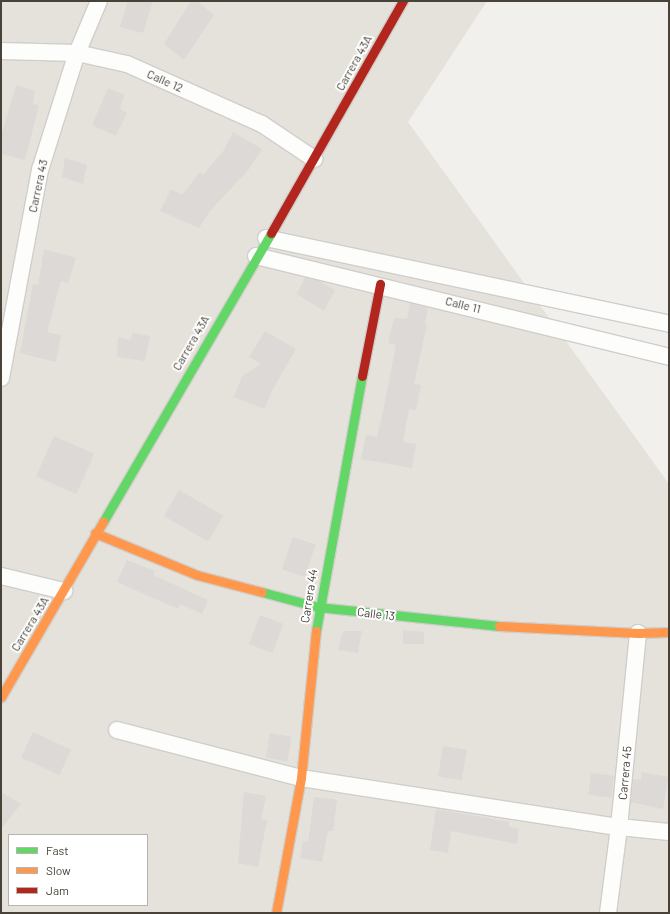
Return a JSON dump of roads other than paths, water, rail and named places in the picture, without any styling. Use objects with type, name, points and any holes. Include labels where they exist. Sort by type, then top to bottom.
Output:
[{"type":"street","name":"Carrera 43","points":[[1,378],[40,170],[77,53],[99,1]]},
{"type":"street","name":"Carrera 43A","points":[[1,697],[64,591],[95,533],[266,238],[314,159],[403,1]]},
{"type":"street","name":"Calle 12","points":[[1,51],[77,53],[127,64],[262,124],[314,159]]},
{"type":"street","points":[[266,238],[669,324]]},
{"type":"street","name":"Calle 11","points":[[256,256],[380,284],[669,357]]},
{"type":"street","name":"Carrera 44","points":[[276,913],[301,778],[318,607],[380,284]]},
{"type":"street","name":"Calle 13","points":[[95,533],[197,575],[318,607],[470,625],[638,633],[669,632]]},
{"type":"street","points":[[1,576],[64,591]]},
{"type":"street","name":"Carrera 45","points":[[608,913],[620,828],[638,633]]},
{"type":"street","points":[[117,730],[301,778],[620,828],[669,832]]}]
